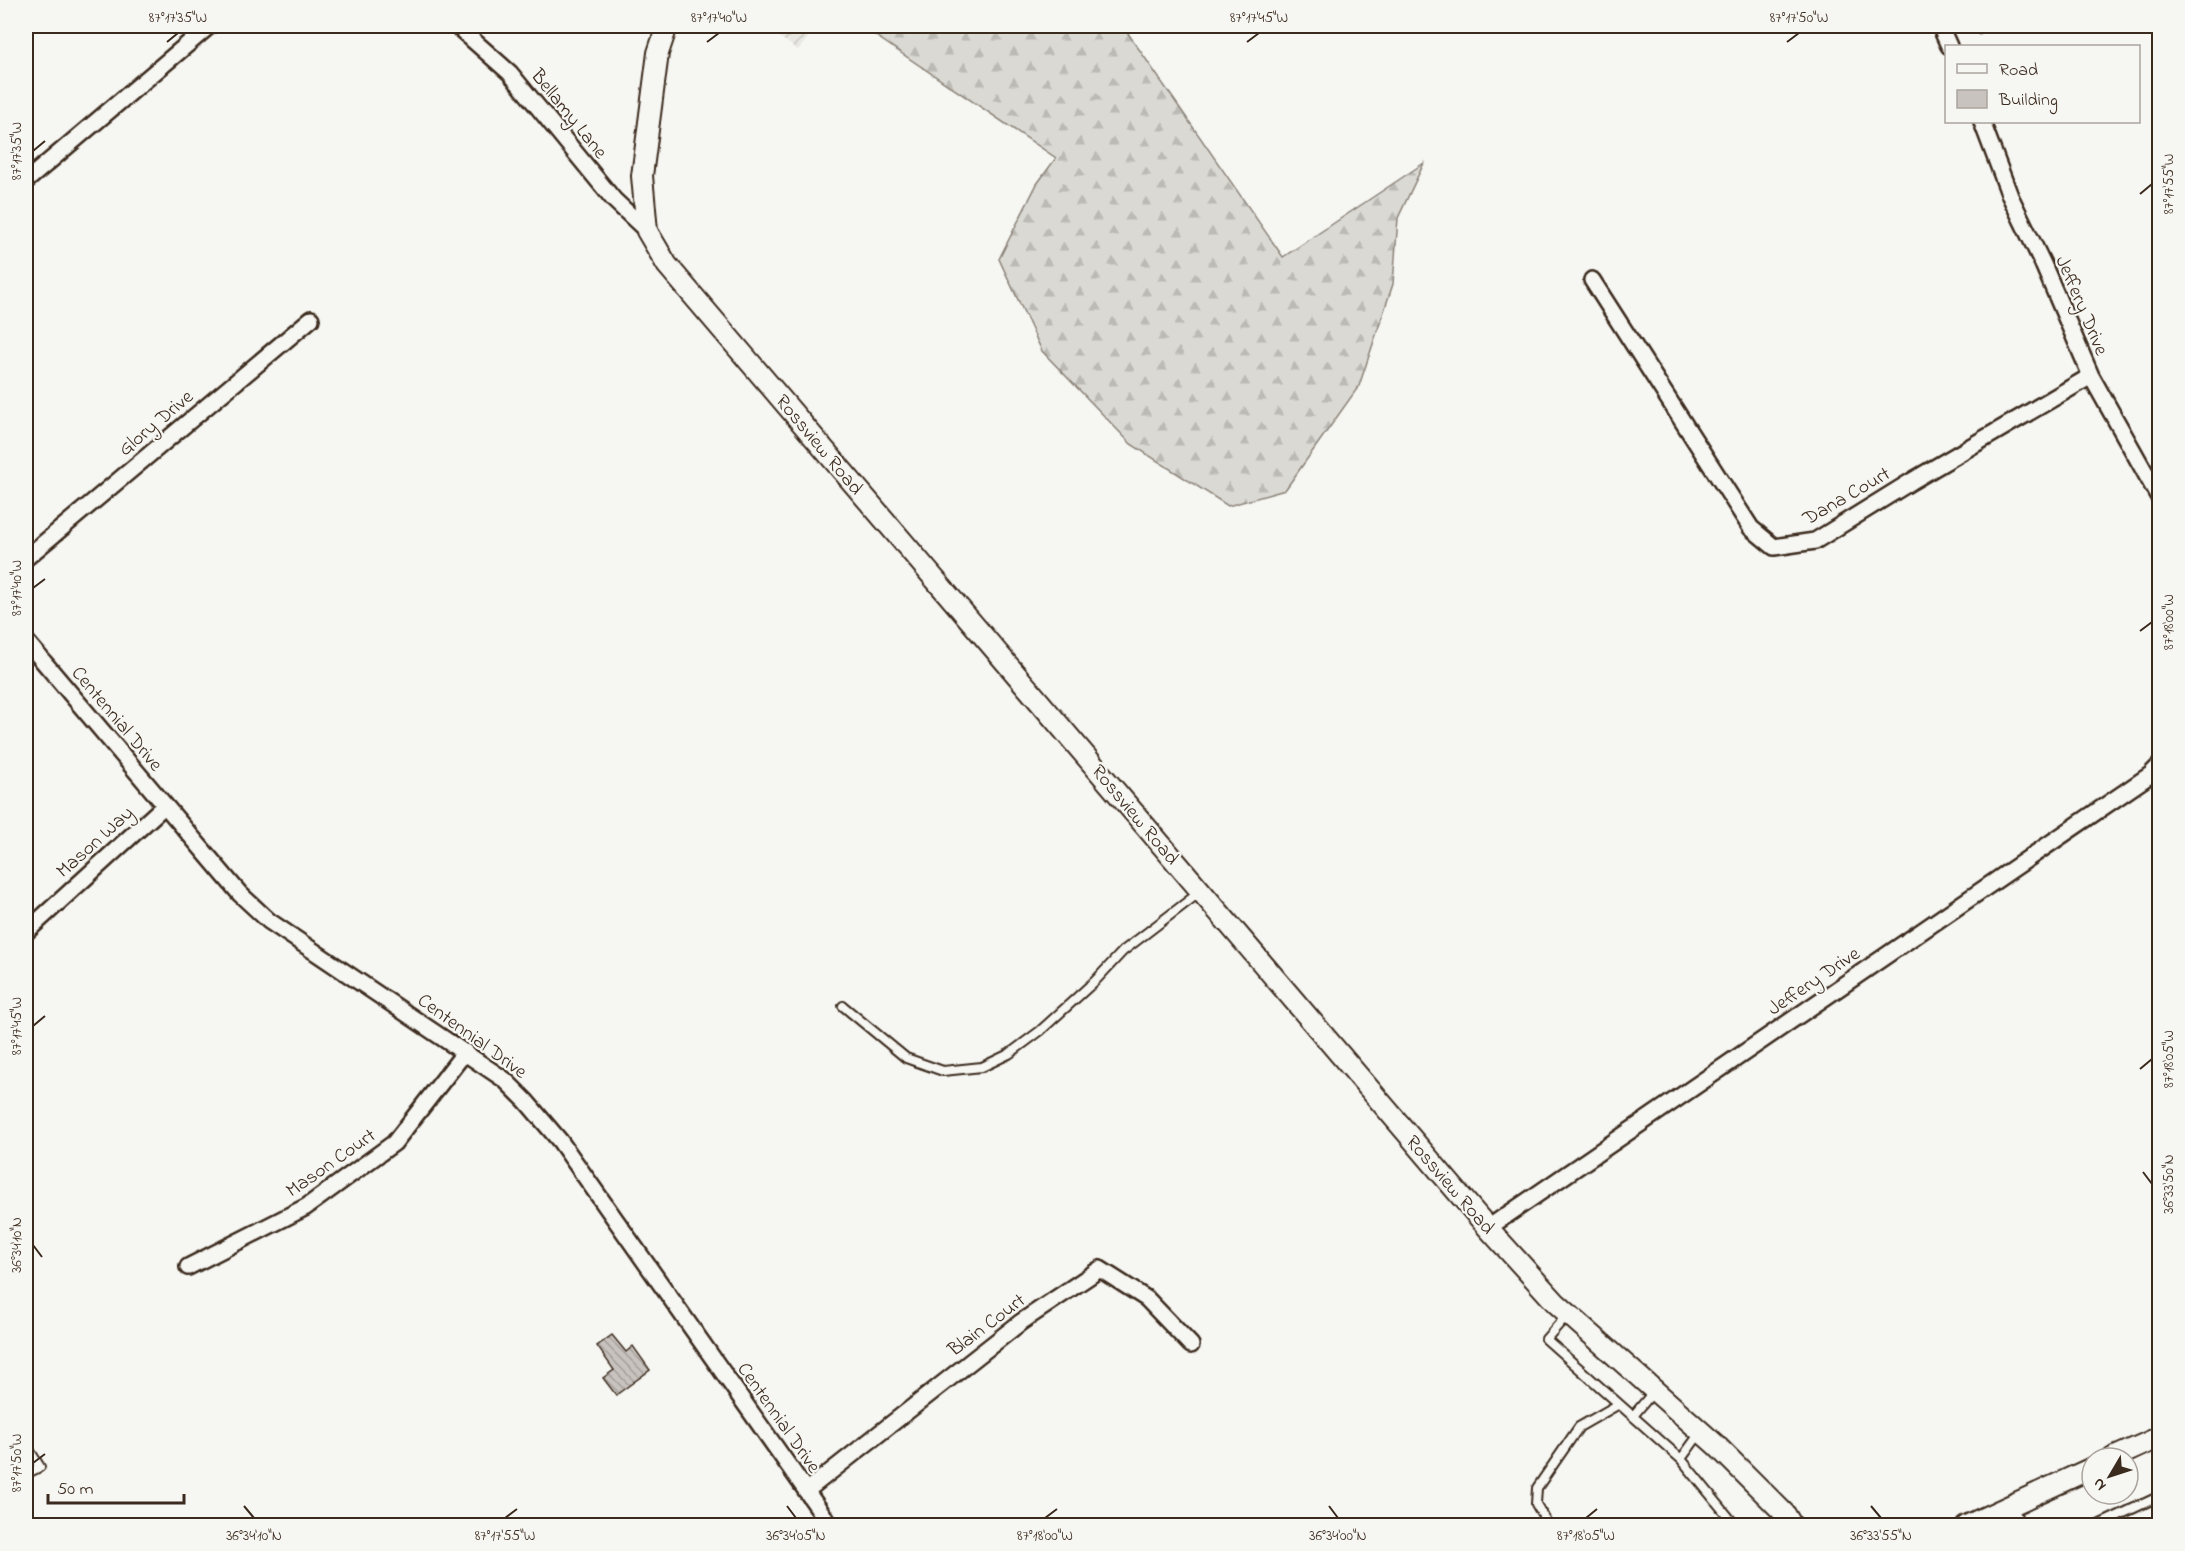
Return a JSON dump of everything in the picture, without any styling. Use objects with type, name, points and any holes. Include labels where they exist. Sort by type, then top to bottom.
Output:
[{"type":"street","points":[[26,181],[209,26]]},
{"type":"street","name":"Bellamy Lane","points":[[457,26],[510,73],[614,200],[647,231]]},
{"type":"street","name":"Rossview Road","points":[[667,26],[658,53],[642,176],[647,231],[667,265],[1488,1228],[1568,1314],[1700,1432],[1785,1514],[1792,1526]]},
{"type":"street","points":[[1940,26],[1949,45]]},
{"type":"street","name":"Jeffery Drive","points":[[1982,123],[2010,196],[2043,264],[2091,376],[2160,499]]},
{"type":"street","name":"Dana Court","points":[[1592,280],[1750,528],[1774,547],[1815,541],[2091,376]]},
{"type":"street","name":"Glory Drive","points":[[26,558],[312,319]]},
{"type":"street","name":"Centennial Drive","points":[[26,641],[240,894],[269,921],[505,1080],[526,1101],[560,1141],[831,1526]]},
{"type":"street","name":"Jeffery Drive","points":[[1488,1228],[2150,775],[2160,765]]},
{"type":"street","name":"Mason Way","points":[[26,932],[164,806]]},
{"type":"street","name":"Mason Court","points":[[188,1267],[306,1207],[394,1143],[465,1052]]},
{"type":"street","name":"Blain Court","points":[[806,1491],[1021,1322],[1100,1269],[1147,1299],[1191,1345]]},
{"type":"street","points":[[2140,1446],[2160,1437]]},
{"type":"street","points":[[1966,1526],[2080,1474]]},
{"type":"lane","points":[[843,1006],[906,1058],[943,1071],[982,1067],[1009,1054],[1040,1031],[1095,981],[1123,951],[1201,891]]},
{"type":"lane","points":[[1568,1314],[1546,1339],[1681,1459],[1736,1526]]},
{"type":"lane","points":[[1633,1416],[1654,1391]]},
{"type":"lane","points":[[1549,1526],[1536,1504],[1537,1488],[1579,1427],[1619,1404]]},
{"type":"lane","points":[[1681,1459],[1700,1432]]},
{"type":"lane","points":[[26,1445],[40,1467],[26,1474]]},
{"type":"lane","points":[[2096,1526],[2160,1496]]},
{"type":"lane","points":[[2012,1505],[2021,1526]]},
{"type":"shaded area","points":[[764,26],[817,26],[798,50]]},
{"type":"green space","points":[[866,26],[1123,26],[1283,257],[1424,163],[1398,218],[1393,284],[1359,386],[1285,490],[1228,506],[1131,444],[1042,351],[999,259],[1037,184],[1056,158],[873,34]]},
{"type":"building","points":[[612,1335],[626,1352],[633,1346],[650,1370],[616,1395],[603,1378],[614,1370],[597,1346]]},
{"type":"waterway","points":[[1978,26],[1979,33]]}]
